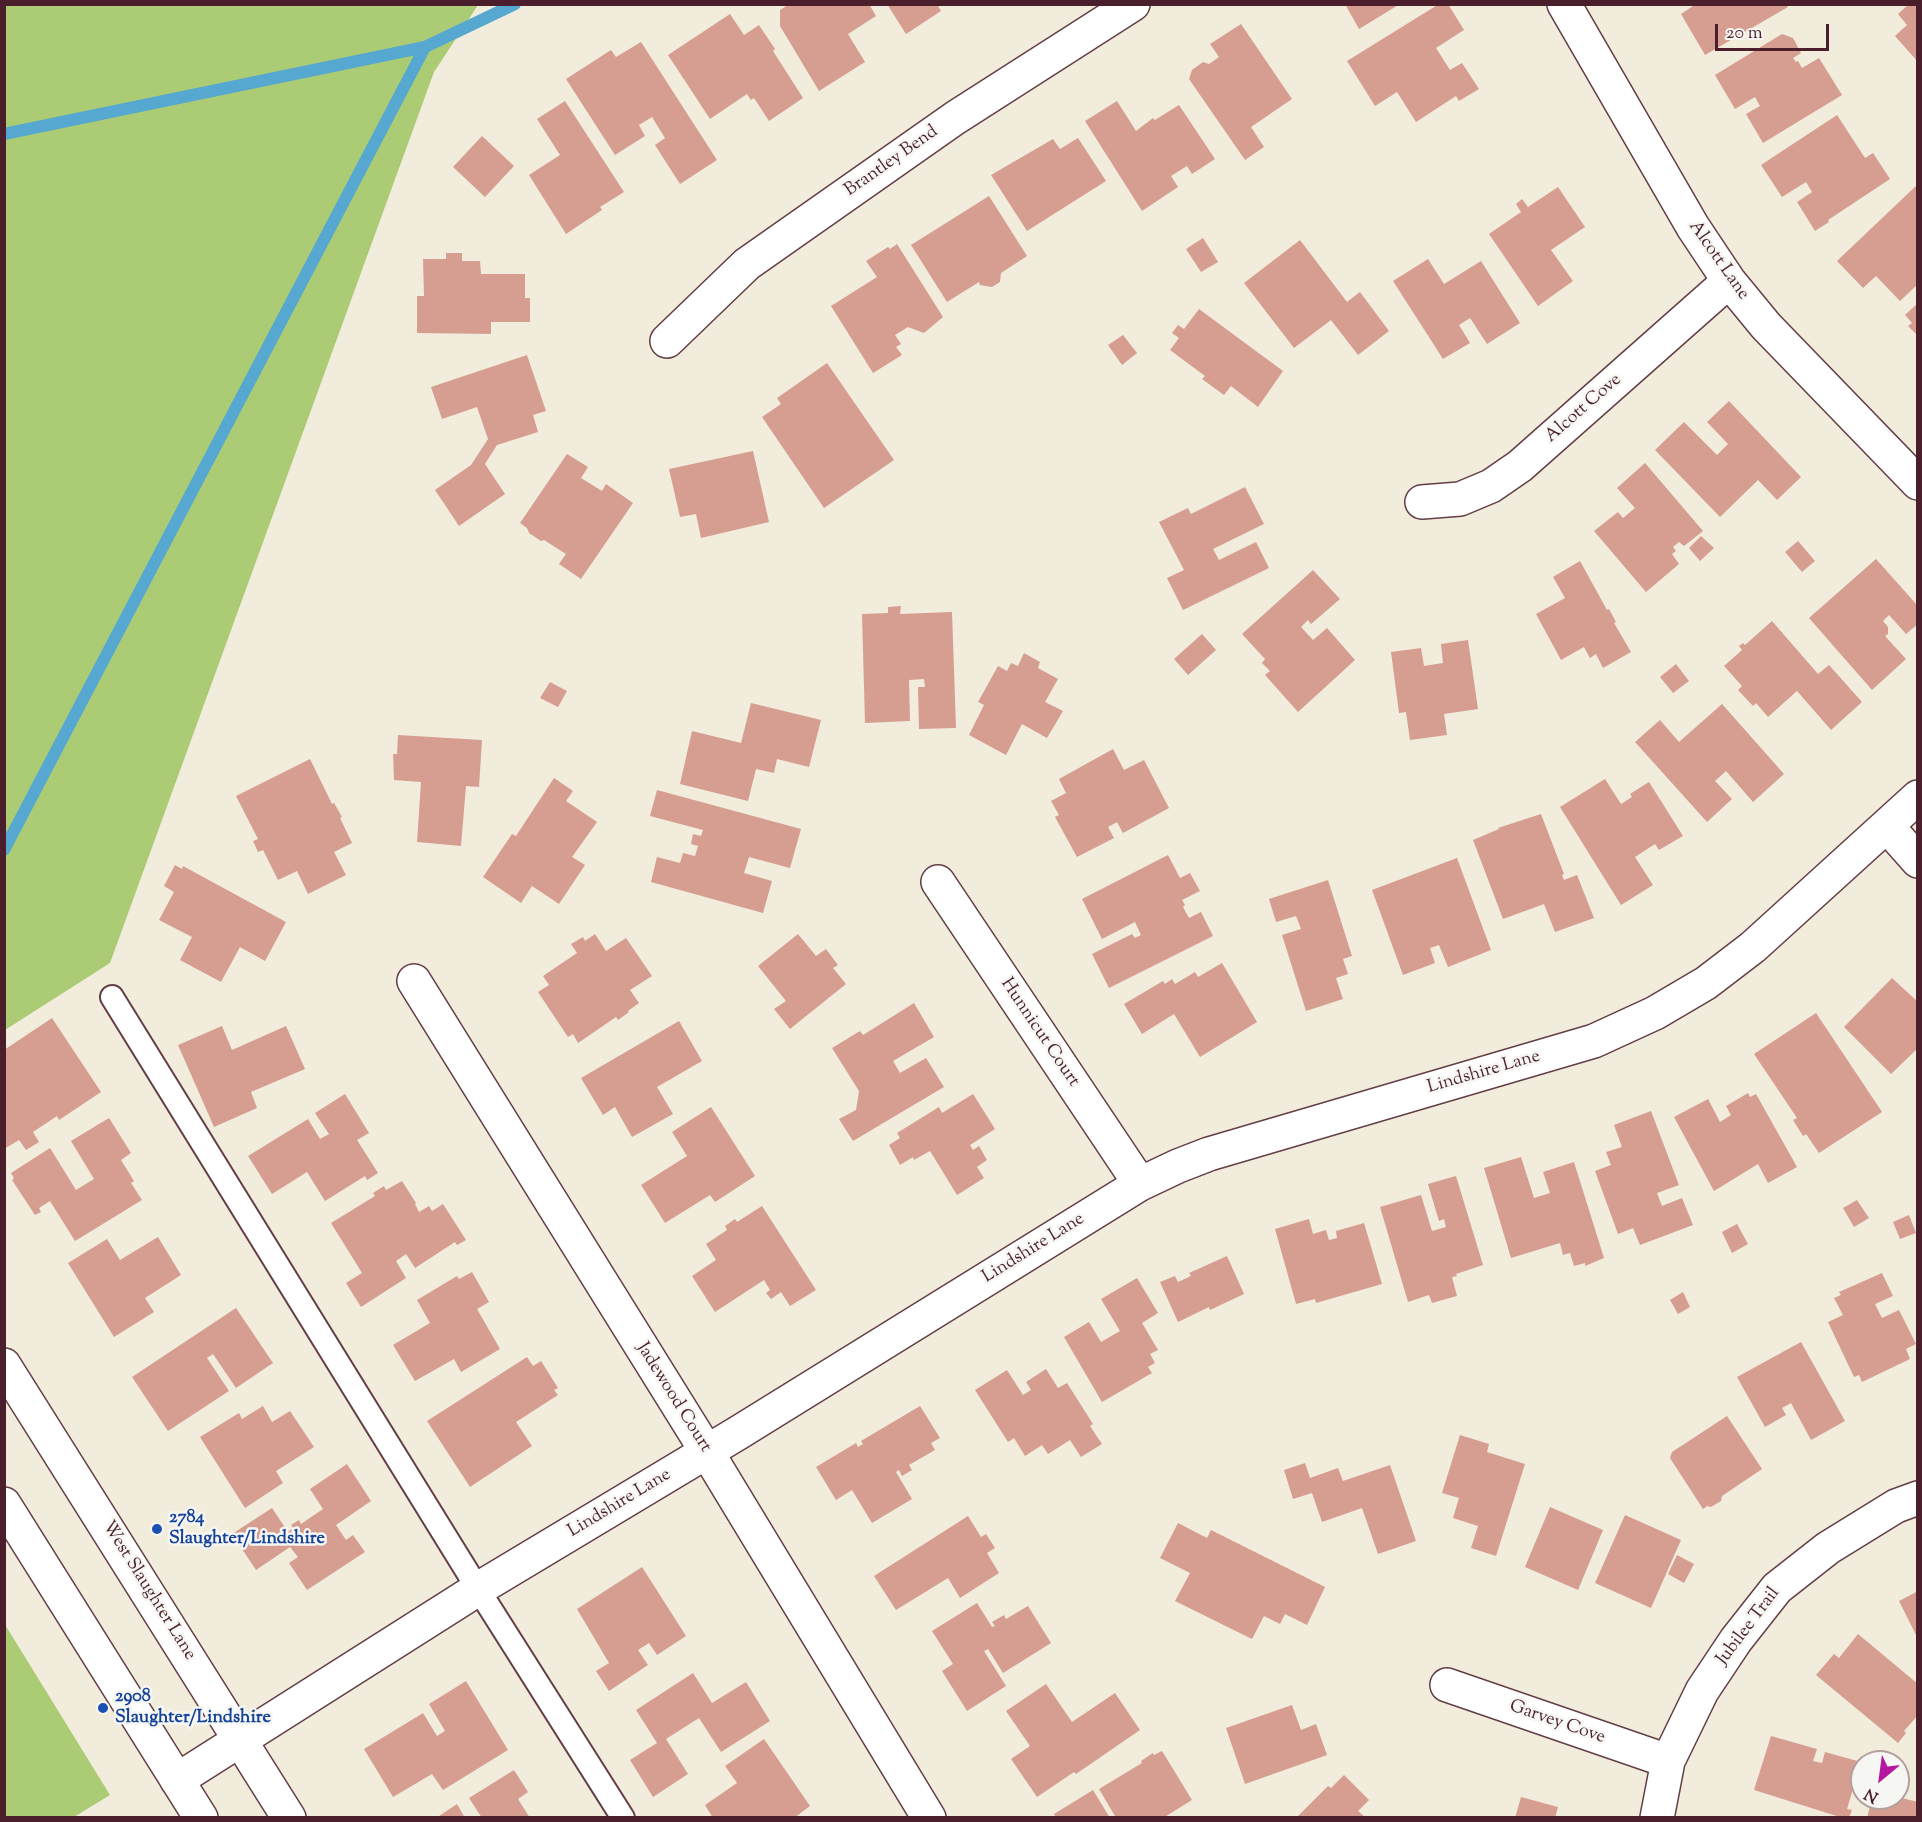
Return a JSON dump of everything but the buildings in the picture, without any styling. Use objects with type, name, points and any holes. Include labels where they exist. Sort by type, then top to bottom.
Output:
[{"type":"street","name":"Brantley Bend","points":[[667,341],[747,264],[955,118],[1133,4]]},
{"type":"street","name":"Alcott Lane","points":[[1564,4],[1693,227],[1729,281],[1766,326],[1917,483]]},
{"type":"street","name":"Alcott Cove","points":[[1422,502],[1460,499],[1491,486],[1520,466],[1729,281]]},
{"type":"street","name":"Lindshire Lane","points":[[177,1780],[478,1589],[707,1452],[1140,1184],[1209,1154],[1594,1041],[1655,1013],[1706,983],[1753,947],[1917,797]]},
{"type":"street","points":[[1887,826],[1917,861]]},
{"type":"street","name":"Hunnicut Court","points":[[938,882],[1140,1184]]},
{"type":"street","name":"Jadewood Court","points":[[414,981],[707,1452],[929,1818]]},
{"type":"street","name":"West Slaughter Lane","points":[[4,1365],[289,1818]]},
{"type":"street","name":"Jubilee Trail","points":[[1658,1818],[1668,1761],[1702,1691],[1736,1640],[1777,1588],[1828,1548],[1896,1506],[1917,1498]]},
{"type":"street","points":[[4,1504],[201,1818]]},
{"type":"street","name":"Garvey Cove","points":[[1447,1685],[1668,1761]]},
{"type":"lane","points":[[112,997],[478,1589],[623,1818]]},
{"type":"green space","points":[[5,4],[478,5],[434,72],[110,963],[5,1030]]},
{"type":"green space","points":[[4,1623],[110,1795],[74,1817],[5,1817]]},
{"type":"waterway","points":[[4,850],[425,47],[515,4]]},
{"type":"waterway","points":[[4,134],[425,47]]},
{"type":"place","name":"2784 Slaughter/Lindshire","points":[[157,1529]]},
{"type":"place","name":"2908 Slaughter/Lindshire","points":[[103,1708]]}]
